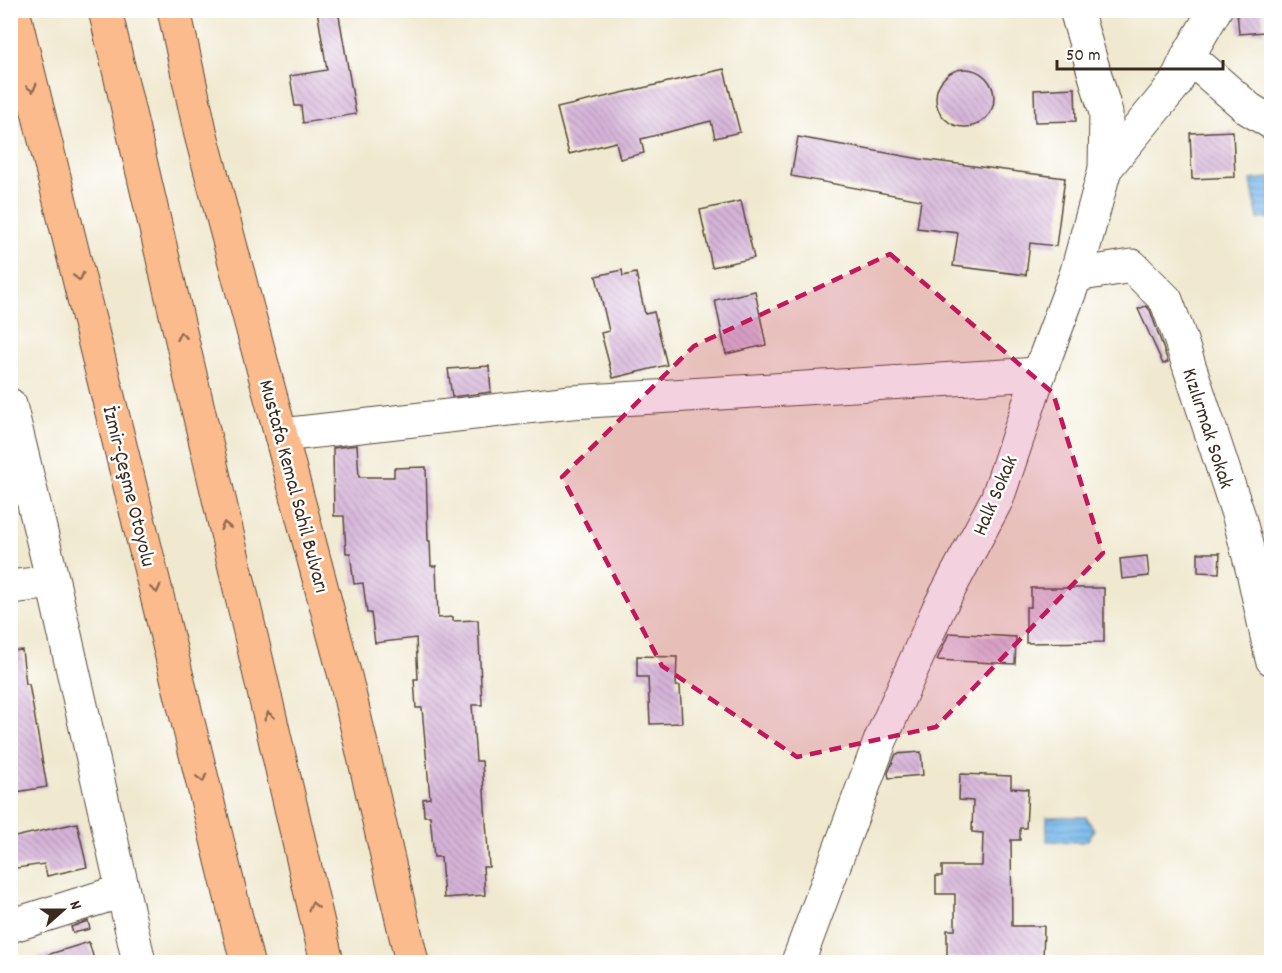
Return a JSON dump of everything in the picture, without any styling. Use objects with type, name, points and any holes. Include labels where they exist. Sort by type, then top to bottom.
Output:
[{"type":"main road","name":"İzmir-Çeşme Otoyolu","points":[[13,10],[248,963]]},
{"type":"main road","points":[[105,10],[327,963]]},
{"type":"main road","name":"Mustafa Kemal Sahil Bulvarı","points":[[174,10],[201,135],[346,680],[412,963]]},
{"type":"street","name":"Halk Sokak","points":[[798,963],[881,739],[938,610],[997,499],[1076,275],[1106,170],[1106,113],[1076,10]]},
{"type":"street","points":[[1106,170],[1176,84],[1188,56],[1215,10]]},
{"type":"street","points":[[1188,56],[1249,109],[1272,123]]},
{"type":"street","name":"Kızılırmak Sokak","points":[[1076,275],[1132,266],[1166,300],[1239,517],[1263,574],[1272,659]]},
{"type":"street","points":[[282,435],[571,402],[1039,375]]},
{"type":"street","points":[[12,419],[53,582],[139,963]]},
{"type":"street","points":[[10,587],[53,582]]},
{"type":"street","points":[[10,926],[122,891]]},
{"type":"highlighted area","points":[[890,254],[1053,393],[1103,553],[936,727],[797,757],[662,666],[562,477],[694,346]]},
{"type":"water","points":[[1271,178],[1271,218],[1258,219],[1251,180]]},
{"type":"water","points":[[1047,817],[1086,817],[1094,830],[1088,840],[1082,842],[1047,841]]},
{"type":"building","points":[[317,10],[338,10],[356,114],[303,123],[301,106],[295,106],[290,76],[327,70]]},
{"type":"building","points":[[1237,10],[1262,10],[1264,32],[1239,34]]},
{"type":"building","points":[[724,69],[740,132],[715,138],[711,121],[641,139],[644,153],[620,159],[616,142],[569,154],[557,108]]},
{"type":"building","points":[[959,69],[971,69],[986,77],[994,92],[994,104],[986,119],[971,127],[959,127],[944,119],[936,104],[936,92],[944,77]]},
{"type":"building","points":[[1075,88],[1076,121],[1035,122],[1034,90]]},
{"type":"building","points":[[1233,131],[1235,177],[1192,179],[1190,133]]},
{"type":"building","points":[[798,137],[920,159],[1065,178],[1056,246],[1030,243],[1026,275],[953,266],[958,233],[917,228],[921,200],[791,176]]},
{"type":"building","points":[[741,201],[754,258],[712,267],[700,210]]},
{"type":"building","points":[[622,270],[623,276],[636,273],[645,314],[654,312],[667,365],[613,378],[601,333],[609,331],[596,276]]},
{"type":"building","points":[[755,291],[766,345],[726,354],[715,300]]},
{"type":"building","points":[[1146,306],[1150,310],[1168,362],[1163,364],[1138,309]]},
{"type":"building","points":[[489,366],[491,392],[452,397],[448,369]]},
{"type":"building","points":[[357,445],[359,477],[394,477],[394,468],[426,467],[428,541],[430,541],[431,566],[436,566],[438,618],[453,617],[453,621],[478,620],[482,705],[472,705],[476,761],[482,761],[489,867],[483,867],[485,895],[444,898],[441,857],[434,857],[430,816],[424,816],[423,799],[430,798],[422,708],[416,708],[414,679],[418,679],[416,638],[375,643],[371,613],[367,613],[363,583],[354,584],[350,553],[346,553],[344,516],[334,516],[333,448]]},
{"type":"building","points":[[1198,553],[1220,553],[1219,573],[1198,572]]},
{"type":"building","points":[[1147,556],[1149,576],[1122,579],[1120,559]]},
{"type":"building","points":[[1031,588],[1104,588],[1104,642],[1026,643],[1026,607],[1031,607]]},
{"type":"building","points":[[949,633],[1016,637],[1015,664],[937,660]]},
{"type":"building","points":[[22,650],[26,684],[29,684],[47,787],[10,793],[10,651]]},
{"type":"building","points":[[637,656],[677,657],[676,686],[680,686],[682,723],[650,724],[648,677],[637,677]]},
{"type":"building","points":[[921,752],[923,775],[889,778],[888,773],[896,754]]},
{"type":"building","points":[[960,774],[1011,776],[1011,788],[1028,789],[1026,828],[1020,828],[1020,840],[1011,840],[1012,926],[1044,926],[1043,960],[947,958],[947,930],[955,930],[955,894],[936,894],[936,876],[942,876],[942,866],[982,866],[983,833],[972,832],[973,801],[959,800]]},
{"type":"building","points":[[77,823],[87,867],[47,876],[44,864],[10,869],[10,838]]},
{"type":"building","points":[[88,921],[90,929],[73,933],[71,927]]},
{"type":"building","points":[[89,942],[95,963],[37,963],[37,958]]}]
